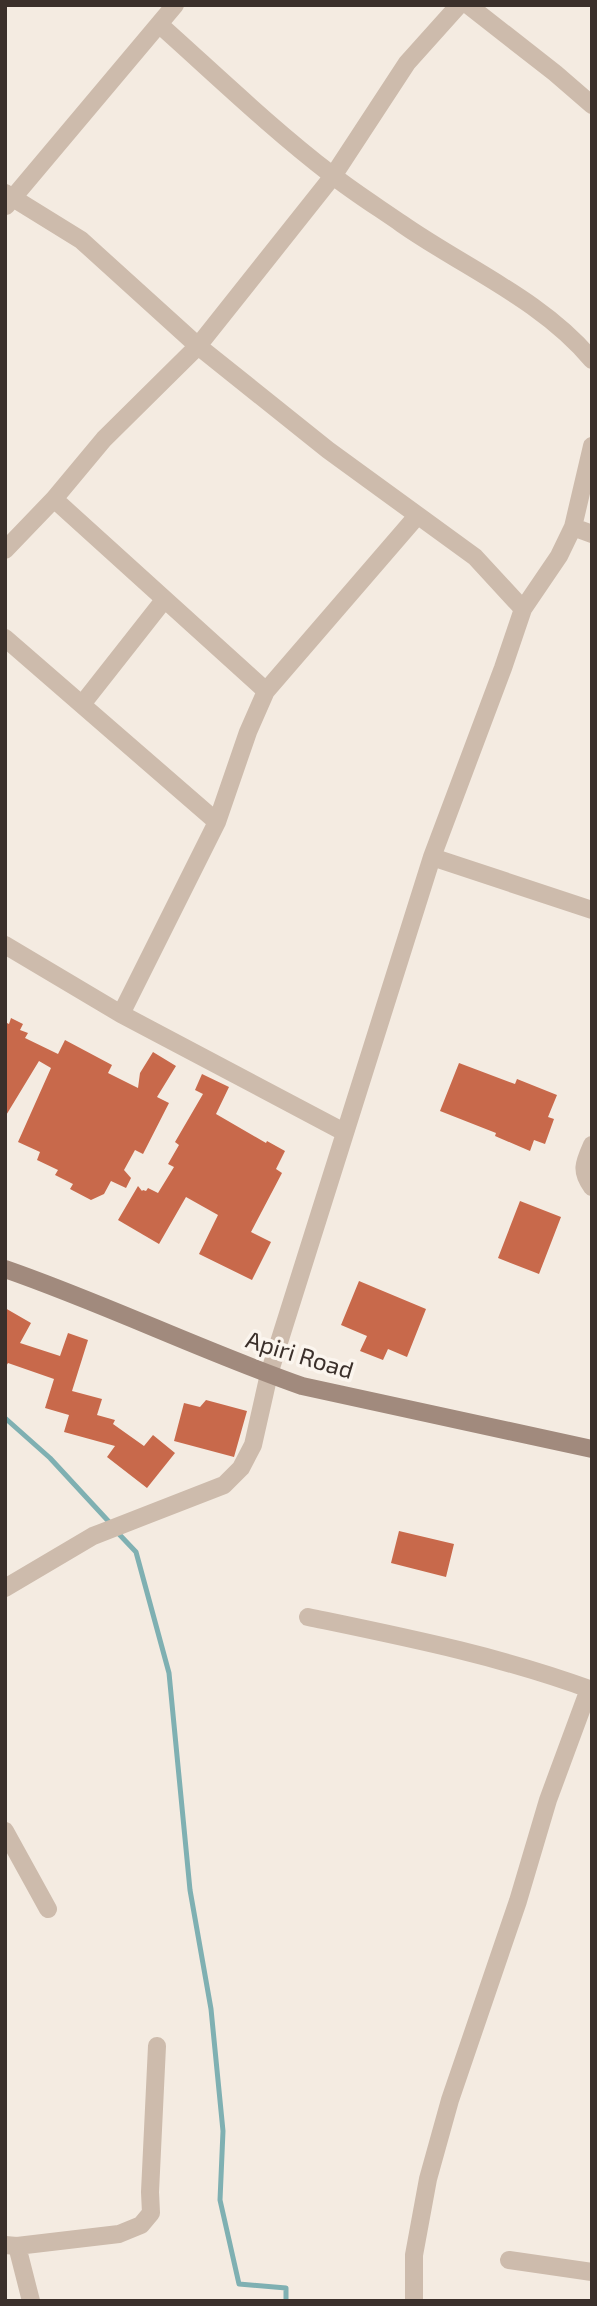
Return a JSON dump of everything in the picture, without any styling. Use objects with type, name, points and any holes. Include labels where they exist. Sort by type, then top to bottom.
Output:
[{"type":"street","points":[[175,5],[8,199],[80,240],[198,346],[328,450],[475,557],[523,609]]},
{"type":"street","points":[[8,542],[54,499],[104,439],[198,346],[333,176],[392,83],[459,5]]},
{"type":"street","points":[[468,5],[555,73],[592,106]]},
{"type":"street","points":[[160,25],[276,130],[333,176],[414,233],[536,309],[572,338],[592,360]]},
{"type":"street","points":[[5,1588],[93,1536],[224,1485],[241,1468],[253,1445],[268,1374],[432,857],[523,609],[559,556],[573,527],[592,446]]},
{"type":"street","points":[[54,499],[266,691]]},
{"type":"street","points":[[121,1014],[217,822],[248,732],[266,691],[417,516]]},
{"type":"street","points":[[573,527],[592,534]]},
{"type":"street","points":[[83,703],[164,600]]},
{"type":"street","points":[[5,638],[217,822]]},
{"type":"street","points":[[432,857],[592,911]]},
{"type":"street","points":[[5,945],[121,1014],[344,1132]]},
{"type":"street","points":[[592,1145],[585,1160],[584,1176],[592,1187]]},
{"type":"street","name":"Apiri Road","points":[[5,1269],[71,1292],[268,1374],[302,1385],[592,1449]]},
{"type":"street","points":[[309,1617],[514,1664],[590,1689],[548,1800],[450,2101],[428,2179],[414,2255],[414,2301]]},
{"type":"street","points":[[5,1830],[48,1909]]},
{"type":"street","points":[[31,2301],[11,2246],[119,2234],[141,2225],[151,2213],[157,2046]]},
{"type":"street","points":[[509,2260],[592,2272]]},
{"type":"building","points":[[11,1018],[23,1024],[20,1030],[28,1033],[25,1038],[58,1054],[65,1040],[112,1065],[108,1073],[138,1088],[140,1073],[153,1052],[176,1066],[157,1097],[169,1103],[143,1154],[135,1150],[124,1170],[131,1178],[126,1188],[111,1181],[104,1194],[91,1200],[70,1189],[73,1184],[55,1175],[58,1170],[37,1160],[40,1152],[18,1142],[51,1068],[39,1061],[5,1117],[5,1022],[9,1024]]},
{"type":"building","points":[[459,1063],[515,1084],[517,1079],[557,1095],[548,1117],[554,1119],[545,1144],[534,1140],[530,1151],[495,1136],[496,1133],[440,1111]]},
{"type":"building","points":[[202,1074],[229,1087],[216,1114],[285,1151],[276,1169],[282,1173],[251,1232],[271,1242],[252,1280],[199,1254],[218,1215],[186,1197],[159,1244],[118,1220],[138,1186],[142,1191],[148,1188],[158,1193],[174,1167],[168,1164],[179,1145],[175,1142],[203,1094],[195,1090]]},
{"type":"building","points":[[520,1201],[561,1217],[539,1274],[498,1258]]},
{"type":"building","points":[[359,1281],[426,1309],[407,1357],[388,1349],[383,1360],[360,1351],[367,1336],[341,1325]]},
{"type":"building","points":[[5,1308],[31,1323],[20,1343],[60,1356],[68,1333],[88,1340],[72,1391],[102,1399],[97,1415],[115,1420],[113,1424],[144,1446],[153,1435],[175,1453],[147,1488],[107,1457],[115,1446],[64,1432],[69,1415],[45,1408],[54,1379],[8,1363],[5,1368]]},
{"type":"building","points":[[206,1400],[247,1411],[234,1457],[174,1441],[184,1403],[200,1407]]},
{"type":"building","points":[[399,1531],[454,1544],[446,1577],[391,1563]]},
{"type":"waterway","points":[[5,1418],[50,1458],[111,1524]]},
{"type":"waterway","points":[[117,1532],[136,1552],[169,1673],[190,1890],[211,2009],[223,2131],[220,2200],[239,2284],[286,2288],[286,2301]]}]
